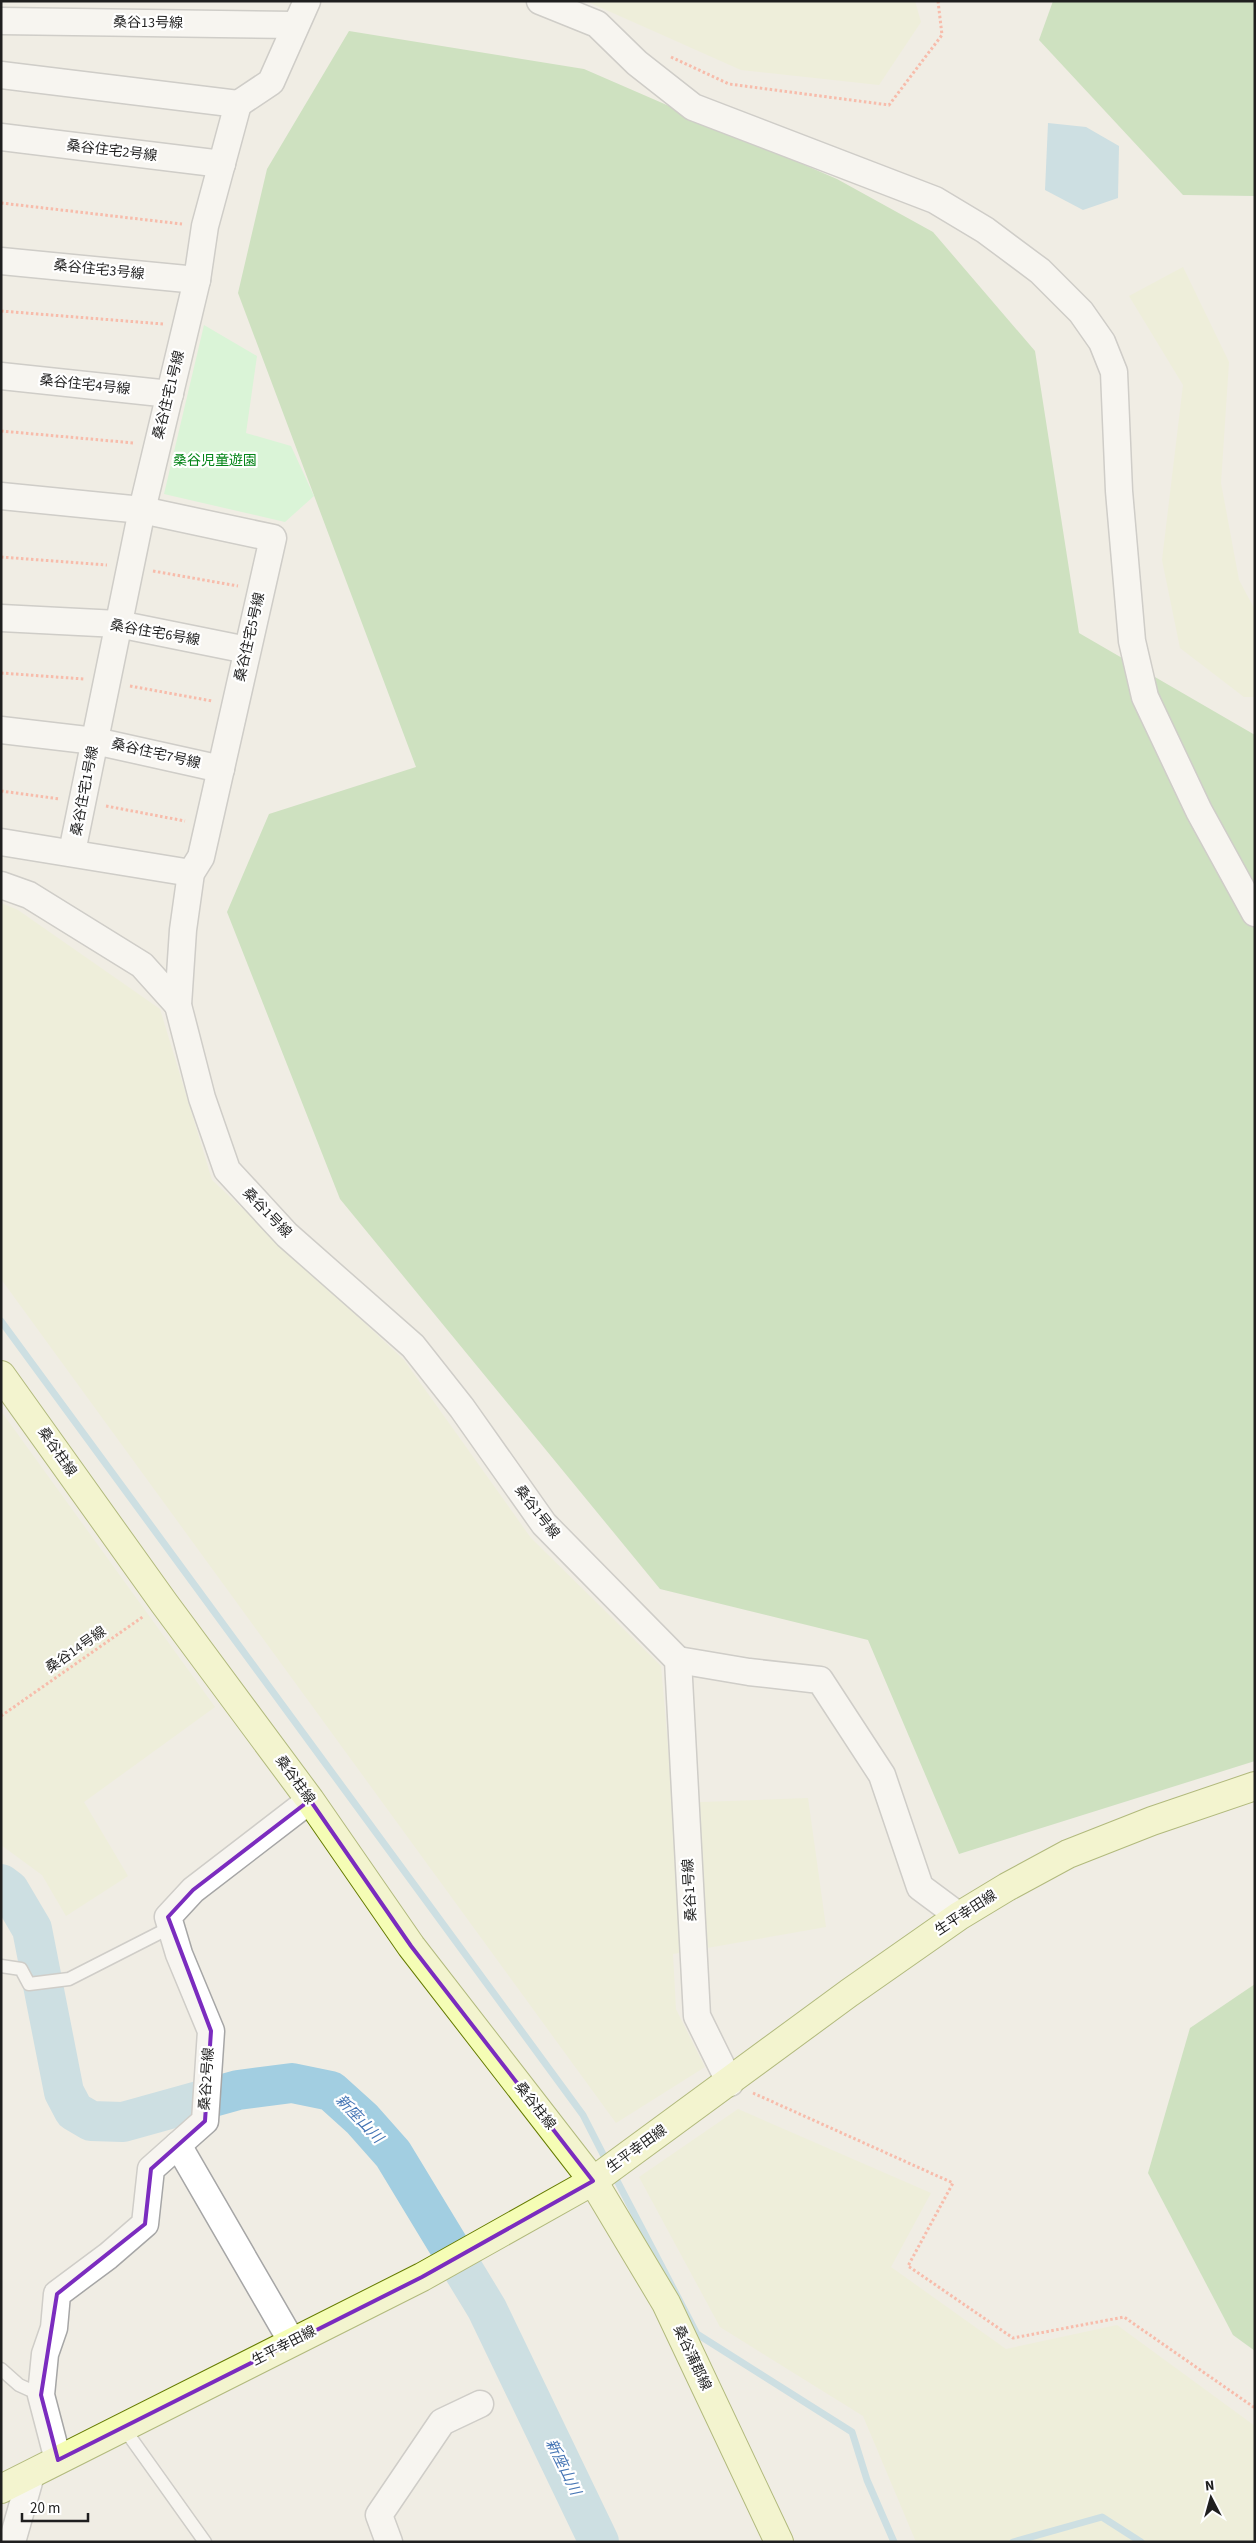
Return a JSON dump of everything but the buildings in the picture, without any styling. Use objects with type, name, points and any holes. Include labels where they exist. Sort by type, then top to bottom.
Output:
[{"type":"main road","name":"桑谷柱線","points":[[1,1375],[164,1603],[310,1800],[411,1946],[593,2181]]},
{"type":"main road","name":"生平幸田線","points":[[1,2490],[422,2277],[593,2181],[730,2083],[849,1993],[959,1916],[1007,1887],[1068,1854],[1152,1821],[1255,1786]]},
{"type":"main road","name":"桑谷蒲郡線","points":[[593,2181],[666,2303],[779,2542]]},
{"type":"street","points":[[1,75],[238,104],[271,82],[307,1]]},
{"type":"street","points":[[540,1],[597,24],[637,63],[692,107],[935,200],[986,230],[1040,271],[1081,312],[1102,342],[1114,372],[1119,491],[1132,641],[1145,697],[1199,811],[1255,913]]},
{"type":"street","name":"桑谷13号線","points":[[1,21],[295,25]]},
{"type":"street","name":"桑谷住宅1号線","points":[[1,842],[72,852],[142,510],[197,280],[206,226],[238,104]]},
{"type":"street","name":"桑谷住宅2号線","points":[[1,137],[222,164]]},
{"type":"street","name":"桑谷住宅3号線","points":[[1,261],[197,280]]},
{"type":"street","name":"桑谷住宅4号線","points":[[1,376],[170,394]]},
{"type":"street","name":"桑谷住宅5号線","points":[[1,496],[142,510],[273,538],[201,857],[191,873],[183,930],[178,1005]]},
{"type":"street","name":"桑谷住宅6号線","points":[[1,618],[118,624],[247,650]]},
{"type":"street","name":"桑谷住宅7号線","points":[[1,730],[95,741],[220,769]]},
{"type":"street","points":[[72,852],[191,873]]},
{"type":"street","points":[[1,885],[29,895],[142,965],[178,1005]]},
{"type":"street","name":"桑谷1号線","points":[[178,1005],[202,1098],[228,1170],[287,1235],[413,1346],[462,1408],[544,1524],[678,1660],[697,2016],[730,2083]]},
{"type":"street","points":[[678,1660],[749,1672],[820,1680],[882,1775],[920,1886],[959,1916]]},
{"type":"street","points":[[171,1926],[168,1917],[193,1890],[310,1800]]},
{"type":"street","name":"桑谷2号線","points":[[40,2395],[45,2354],[54,2328],[57,2294],[108,2256],[145,2224],[152,2168],[204,2121],[211,2031],[179,1954],[171,1926]]},
{"type":"street","points":[[178,2145],[292,2342]]},
{"type":"street","points":[[40,2395],[58,2460]]},
{"type":"street","points":[[389,2542],[378,2515],[442,2422],[480,2404]]},
{"type":"street","points":[[12,2542],[31,2475]]},
{"type":"lane","points":[[1,1966],[21,1969],[29,1984],[69,1979],[171,1926]]},
{"type":"lane","points":[[1,2369],[19,2385],[40,2395]]},
{"type":"lane","points":[[123,2427],[205,2542]]},
{"type":"path","points":[[668,56],[729,84],[889,105],[942,35],[938,1]]},
{"type":"path","points":[[1,203],[206,226]]},
{"type":"path","points":[[1,311],[186,326]]},
{"type":"path","points":[[1,432],[157,445]]},
{"type":"path","name":"桑谷14号線","points":[[1,1716],[164,1603]]},
{"type":"path","points":[[730,2083],[953,2184],[908,2266],[1013,2338],[1124,2316],[1255,2408]]},
{"type":"highlighted area","points":[[310,1800],[411,1946],[593,2181],[422,2277],[58,2460],[41,2395],[57,2294],[145,2224],[151,2169],[205,2121],[211,2031],[168,1917],[193,1890]]},
{"type":"green space","points":[[586,1],[915,1],[921,22],[879,85],[741,70]]},
{"type":"green space","points":[[1053,1],[1255,1],[1255,196],[1183,195],[1039,40]]},
{"type":"green space","points":[[349,31],[584,69],[837,179],[933,232],[1035,351],[1079,633],[1255,735],[1255,1761],[959,1854],[868,1640],[660,1589],[340,1199],[227,912],[269,814],[416,767],[238,293],[267,169]]},
{"type":"green space","points":[[1183,267],[1229,362],[1221,483],[1239,580],[1255,610],[1255,697],[1244,697],[1180,648],[1162,560],[1183,385],[1129,296]]},
{"type":"green space","name":"桑谷児童遊園","points":[[204,325],[257,356],[246,433],[291,446],[314,496],[285,522],[164,494]]},
{"type":"green space","points":[[1,903],[18,910],[160,1009],[212,1180],[404,1360],[531,1538],[661,1666],[673,1803],[808,1798],[826,1927],[673,1954],[676,2009],[705,2067],[616,2123],[1,1279]]},
{"type":"green space","points":[[1,1411],[215,1707],[84,1802],[128,1876],[66,1916],[42,1875],[1,1845]]},
{"type":"green space","points":[[1255,1984],[1255,2351],[1233,2335],[1148,2173],[1190,2028]]},
{"type":"green space","points":[[738,2109],[931,2193],[891,2267],[1006,2349],[1117,2325],[1255,2426],[1255,2542],[916,2542],[863,2416],[720,2327],[639,2177]]},
{"type":"water","points":[[1048,123],[1086,127],[1119,146],[1118,198],[1083,210],[1045,190]]},
{"type":"waterway","points":[[1,1321],[583,2115],[608,2164]]},
{"type":"waterway","name":"新座山川","points":[[1,1884],[9,1890],[32,1929],[64,2092],[74,2111],[91,2121],[123,2122],[238,2090],[292,2083],[331,2091],[362,2119],[393,2154],[487,2309],[599,2542]]},
{"type":"waterway","points":[[613,2173],[697,2334],[852,2432],[867,2480],[894,2542]]},
{"type":"waterway","points":[[1013,2542],[1102,2517],[1141,2542]]}]
